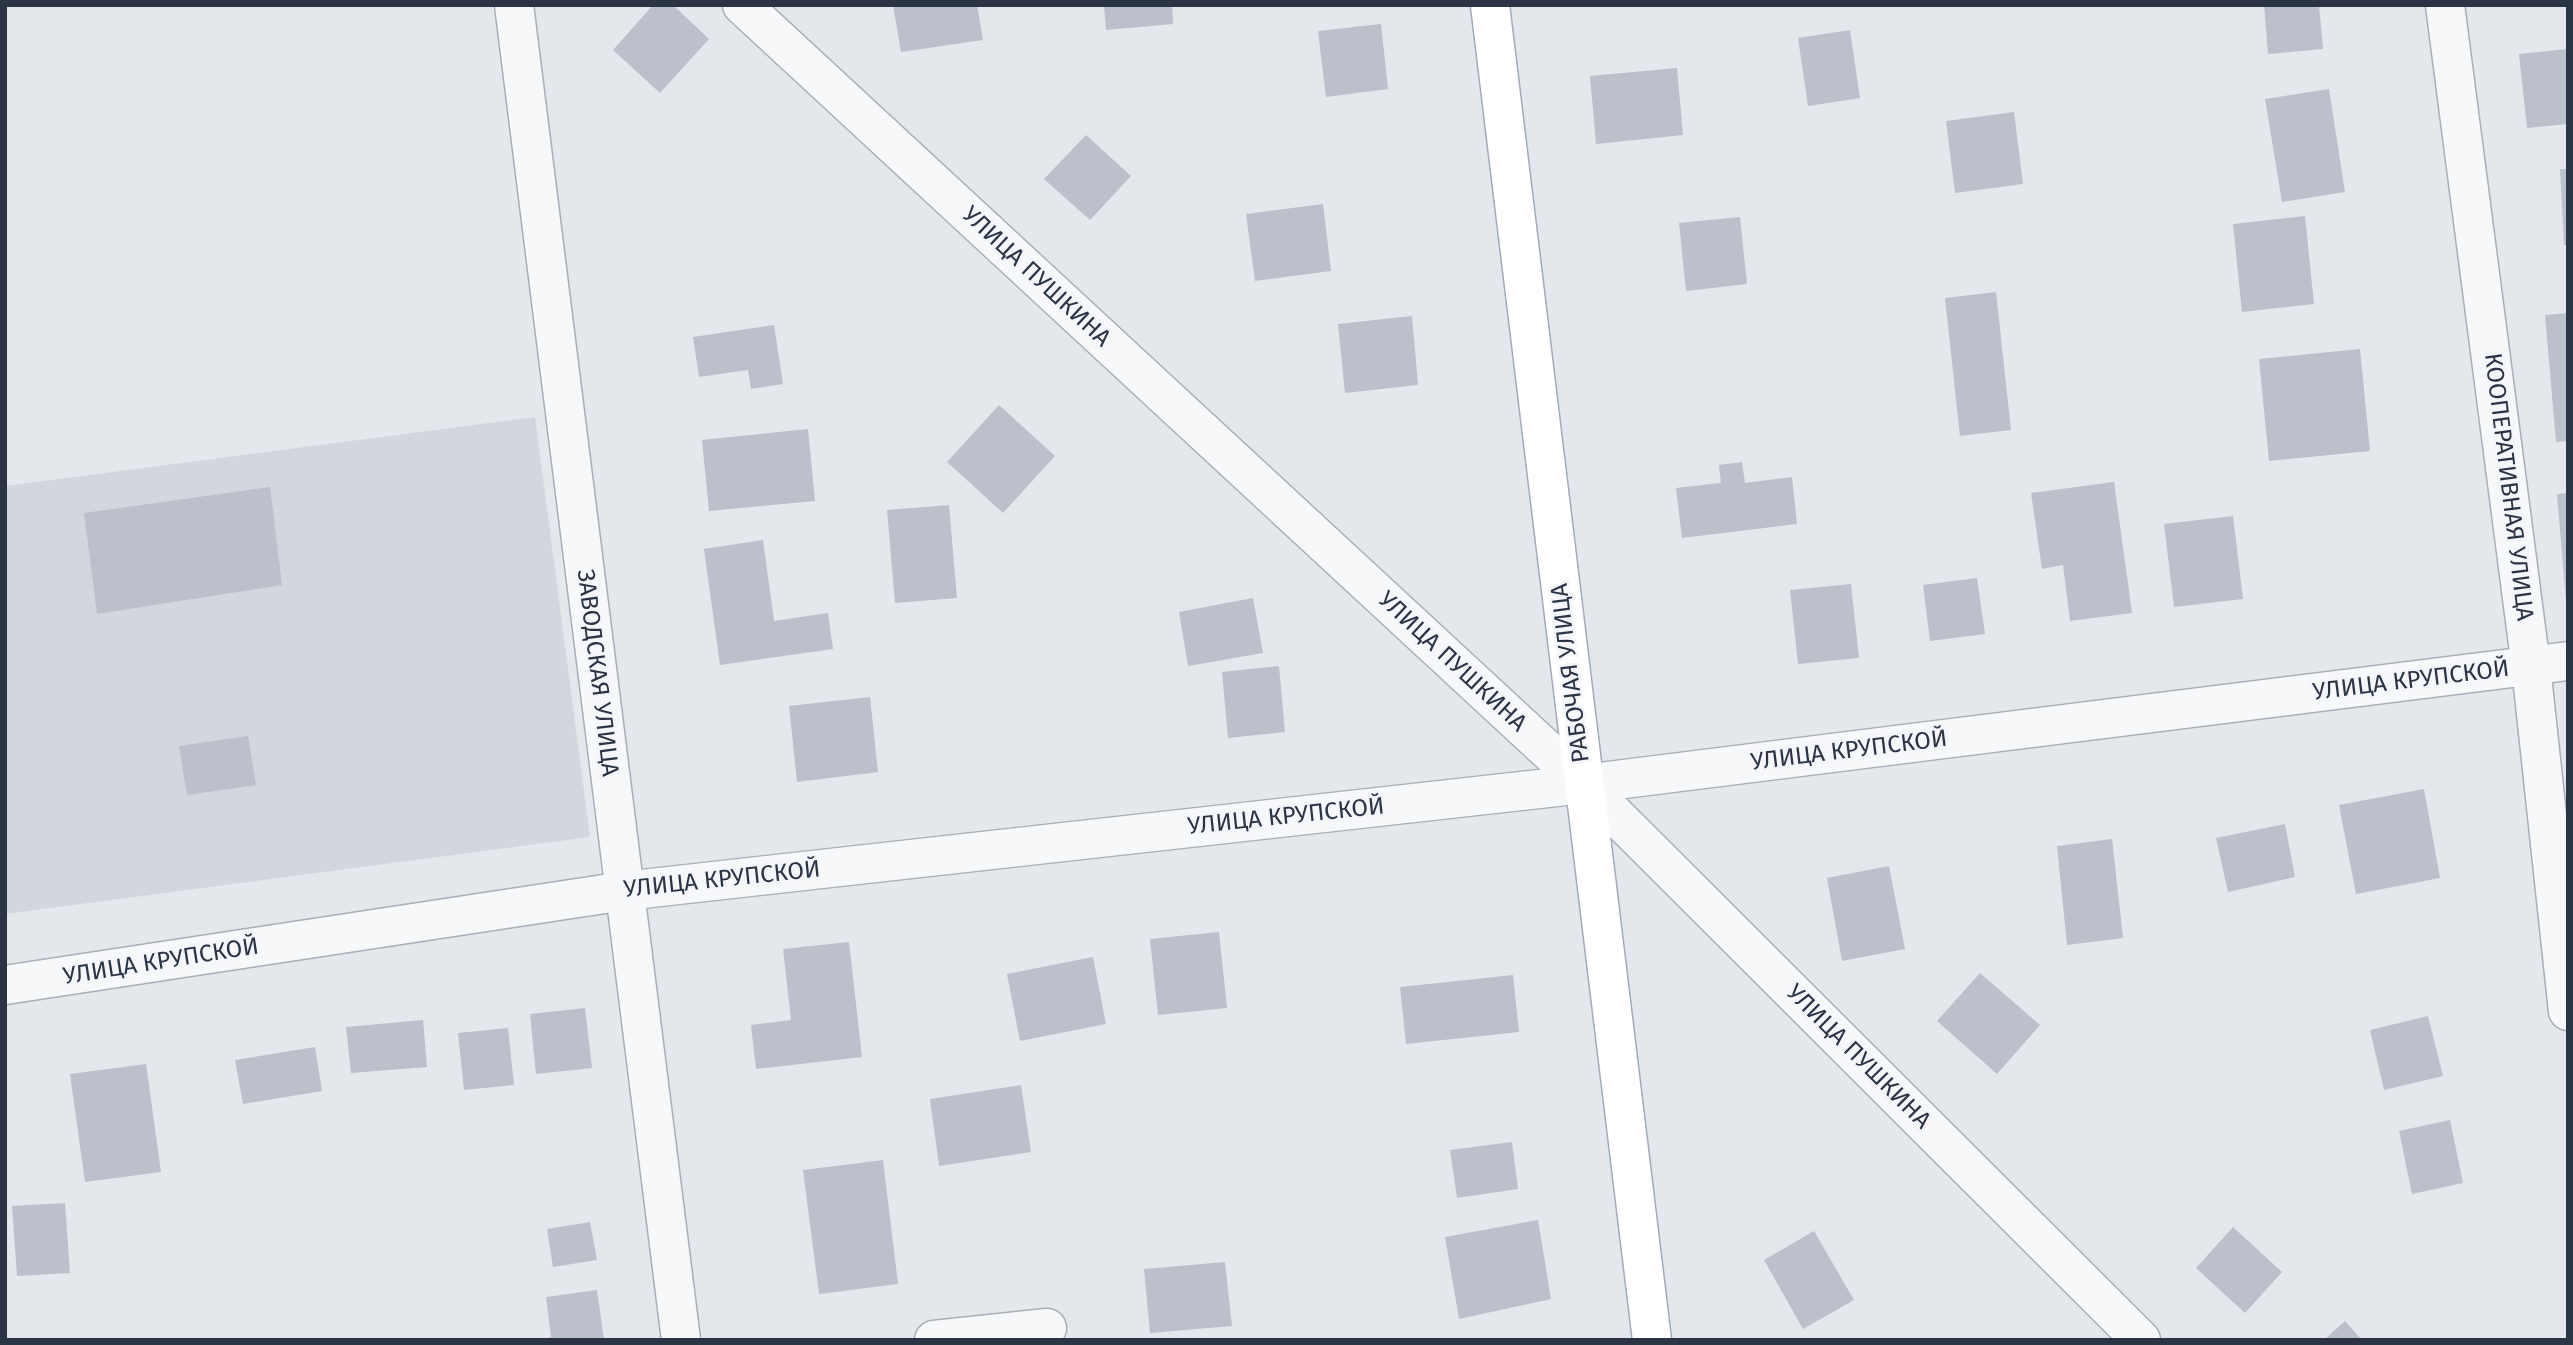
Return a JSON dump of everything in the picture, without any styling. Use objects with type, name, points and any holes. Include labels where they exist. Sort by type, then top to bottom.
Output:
[{"type":"main road","name":"РАБОЧАЯ УЛИЦА","points":[[1490,5],[1652,1340]]},
{"type":"street","name":"ЗАВОДСКАЯ УЛИЦА","points":[[514,5],[681,1340]]},
{"type":"street","name":"УЛИЦА ПУШКИНА","points":[[742,5],[1584,784],[2141,1340]]},
{"type":"street","name":"КООПЕРАТИВНАЯ УЛИЦА","points":[[2445,5],[2549,664],[2568,1011]]},
{"type":"street","name":"УЛИЦА КРУПСКОЙ","points":[[5,985],[624,891],[1584,784],[2549,664]]},
{"type":"street","points":[[934,1340],[1046,1328]]},
{"type":"shaded area","points":[[535,417],[590,837],[5,914],[5,486]]},
{"type":"building","points":[[653,5],[673,5],[709,39],[660,93],[613,50]]},
{"type":"building","points":[[893,5],[977,5],[983,40],[901,52]]},
{"type":"building","points":[[1104,5],[1172,5],[1173,24],[1106,30]]},
{"type":"building","points":[[2264,5],[2319,5],[2323,49],[2268,54]]},
{"type":"building","points":[[1381,24],[1388,89],[1326,97],[1318,31]]},
{"type":"building","points":[[1850,30],[1860,98],[1808,106],[1798,38]]},
{"type":"building","points":[[2568,49],[2568,124],[2527,128],[2519,54]]},
{"type":"building","points":[[1677,68],[1683,135],[1596,144],[1590,76]]},
{"type":"building","points":[[2329,89],[2345,192],[2282,202],[2265,99]]},
{"type":"building","points":[[2014,112],[2023,184],[1955,193],[1946,121]]},
{"type":"building","points":[[1086,135],[1131,176],[1090,220],[1044,179]]},
{"type":"building","points":[[2560,169],[2568,169],[2568,245],[2564,245]]},
{"type":"building","points":[[1323,204],[1331,271],[1255,281],[1246,214]]},
{"type":"building","points":[[2305,216],[2314,304],[2242,312],[2233,224]]},
{"type":"building","points":[[1740,217],[1747,284],[1686,291],[1679,223]]},
{"type":"building","points":[[1996,292],[2011,430],[1960,436],[1945,298]]},
{"type":"building","points":[[2568,313],[2568,441],[2556,442],[2545,315]]},
{"type":"building","points":[[1412,316],[1418,385],[1345,393],[1338,324]]},
{"type":"building","points":[[774,325],[783,384],[751,389],[748,370],[699,377],[693,337]]},
{"type":"building","points":[[2360,349],[2370,451],[2269,461],[2259,359]]},
{"type":"building","points":[[999,405],[1055,456],[1003,513],[947,462]]},
{"type":"building","points":[[808,429],[815,501],[709,511],[702,440]]},
{"type":"building","points":[[1742,462],[1745,483],[1792,477],[1797,524],[1682,538],[1676,488],[1721,483],[1719,465]]},
{"type":"building","points":[[2114,482],[2132,613],[2070,621],[2063,565],[2042,569],[2031,493]]},
{"type":"building","points":[[270,487],[282,585],[97,614],[84,513]]},
{"type":"building","points":[[2568,493],[2568,600],[2566,600],[2557,494]]},
{"type":"building","points":[[949,505],[957,598],[895,603],[887,510]]},
{"type":"building","points":[[2233,516],[2243,599],[2174,607],[2164,524]]},
{"type":"building","points":[[763,540],[774,621],[828,613],[833,649],[720,665],[704,549]]},
{"type":"building","points":[[1977,578],[1985,634],[1930,641],[1923,585]]},
{"type":"building","points":[[1851,584],[1859,658],[1798,664],[1790,590]]},
{"type":"building","points":[[1253,598],[1263,653],[1188,666],[1179,612]]},
{"type":"building","points":[[1279,666],[1285,732],[1228,738],[1222,672]]},
{"type":"building","points":[[870,697],[878,772],[797,782],[789,706]]},
{"type":"building","points":[[248,736],[256,785],[187,795],[179,746]]},
{"type":"building","points":[[2424,789],[2440,878],[2356,894],[2339,805]]},
{"type":"building","points":[[2285,824],[2295,877],[2228,892],[2216,838]]},
{"type":"building","points":[[2112,839],[2123,938],[2067,945],[2057,846]]},
{"type":"building","points":[[1889,866],[1905,949],[1842,961],[1827,878]]},
{"type":"building","points":[[1219,932],[1227,1008],[1158,1015],[1150,939]]},
{"type":"building","points":[[849,942],[862,1057],[756,1069],[751,1025],[791,1020],[783,949]]},
{"type":"building","points":[[1093,957],[1106,1024],[1020,1041],[1007,974]]},
{"type":"building","points":[[1980,973],[2040,1025],[1997,1074],[1937,1021]]},
{"type":"building","points":[[1513,975],[1519,1032],[1406,1044],[1400,987]]},
{"type":"building","points":[[585,1008],[592,1068],[536,1074],[530,1014]]},
{"type":"building","points":[[2428,1016],[2443,1076],[2384,1090],[2370,1030]]},
{"type":"building","points":[[423,1020],[427,1067],[351,1073],[346,1027]]},
{"type":"building","points":[[508,1028],[514,1085],[464,1090],[458,1033]]},
{"type":"building","points":[[315,1047],[322,1091],[243,1104],[235,1060]]},
{"type":"building","points":[[146,1064],[161,1172],[85,1182],[70,1074]]},
{"type":"building","points":[[1021,1085],[1031,1152],[939,1166],[930,1099]]},
{"type":"building","points":[[2450,1120],[2463,1183],[2412,1194],[2399,1131]]},
{"type":"building","points":[[1512,1142],[1518,1189],[1457,1198],[1450,1150]]},
{"type":"building","points":[[883,1160],[898,1284],[819,1294],[803,1170]]},
{"type":"building","points":[[65,1203],[70,1273],[17,1276],[12,1206]]},
{"type":"building","points":[[1538,1220],[1551,1299],[1459,1319],[1445,1237]]},
{"type":"building","points":[[590,1222],[597,1260],[553,1267],[547,1229]]},
{"type":"building","points":[[2233,1227],[2282,1272],[2245,1313],[2196,1268]]},
{"type":"building","points":[[1814,1231],[1854,1300],[1803,1329],[1764,1260]]},
{"type":"building","points":[[1225,1262],[1232,1326],[1150,1333],[1144,1269]]},
{"type":"building","points":[[597,1290],[604,1340],[539,1340],[551,1337],[546,1297]]},
{"type":"building","points":[[2345,1321],[2362,1340],[2324,1340]]}]
